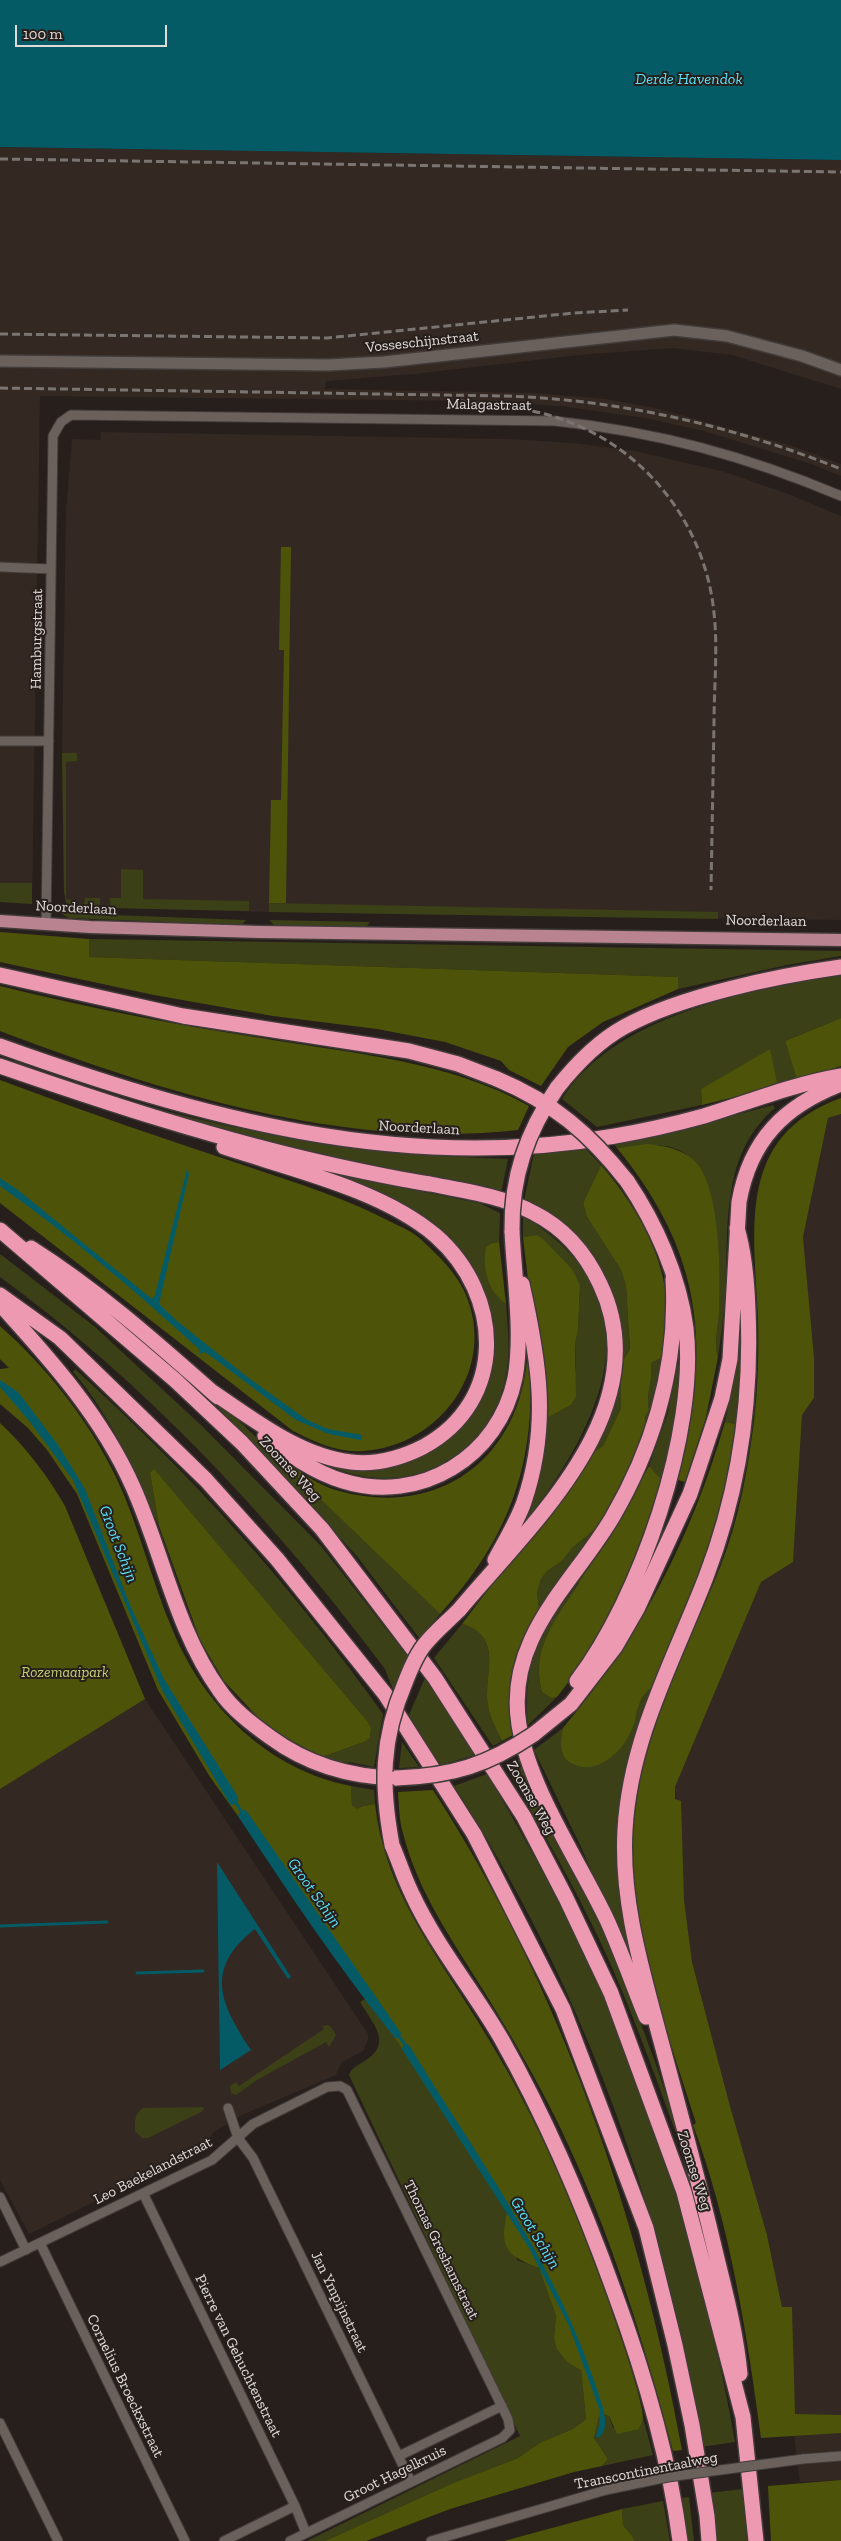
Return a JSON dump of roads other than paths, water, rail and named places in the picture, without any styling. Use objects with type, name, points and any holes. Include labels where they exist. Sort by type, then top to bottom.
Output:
[{"type":"highway","points":[[0,1229],[73,1274],[174,1356],[249,1424],[293,1456],[330,1477],[369,1486],[390,1488],[416,1484],[446,1473],[472,1454],[501,1419],[512,1392],[517,1351],[512,1231],[514,1187],[521,1158],[534,1124],[572,1068],[597,1046],[624,1027],[672,1006],[735,989],[841,967]]},
{"type":"highway","points":[[0,975],[183,1016],[409,1051],[458,1064],[523,1090],[579,1127],[602,1149],[627,1180],[650,1219],[673,1279],[684,1315],[687,1361],[680,1422],[662,1505],[641,1566],[621,1610],[567,1701]]},
{"type":"highway","name":"Noorderlaan","points":[[0,1046],[144,1095],[220,1116],[356,1142],[429,1148],[566,1143],[615,1136],[703,1116],[786,1089],[841,1076]]},
{"type":"highway","points":[[0,1066],[123,1108],[324,1163],[498,1199],[544,1219],[568,1238],[591,1264],[607,1297],[615,1331],[615,1368],[607,1402],[586,1450],[561,1491],[459,1610],[425,1644],[410,1671],[394,1708],[386,1745],[383,1775],[392,1845],[412,1895],[446,1954],[501,2039],[547,2126],[594,2235],[639,2359],[662,2441],[680,2541]]},
{"type":"highway","points":[[0,1304],[46,1354],[101,1425],[133,1486],[190,1639],[220,1692],[247,1720],[300,1756],[325,1767],[352,1774],[397,1778],[452,1774],[500,1756],[534,1734],[567,1701],[615,1647],[638,1609],[669,1545],[701,1468],[722,1398],[730,1359],[737,1228],[744,1180],[760,1143],[772,1128],[797,1106],[822,1091],[841,1084]]},
{"type":"highway","points":[[123,1108],[162,1127],[345,1187],[399,1211],[436,1237],[453,1254],[470,1277],[480,1298],[485,1317],[487,1345],[484,1365],[473,1395],[465,1410],[448,1429],[428,1444],[402,1457],[368,1463],[353,1463],[324,1457],[266,1427],[211,1391]]},
{"type":"highway","points":[[737,1228],[744,1251],[749,1373],[743,1436],[735,1481],[705,1579],[668,1664],[643,1733],[631,1782],[625,1829],[624,1860],[630,1918],[730,2313],[738,2355],[743,2418]]},
{"type":"highway","name":"Zoomse Weg","points":[[0,1229],[175,1380],[242,1443],[322,1529],[435,1678],[473,1736],[536,1842],[566,1898],[614,2002],[684,2192],[743,2418],[756,2541]]},
{"type":"highway","points":[[486,1578],[523,1503],[535,1460],[541,1414],[538,1362],[512,1231]]},
{"type":"highway","points":[[673,1279],[675,1310],[672,1353],[654,1430],[642,1459],[611,1519],[550,1604],[533,1633],[524,1658],[518,1687],[518,1705],[519,1724],[532,1768],[554,1818],[607,1920],[675,2094]]},
{"type":"highway","points":[[0,1295],[60,1338],[206,1480],[271,1552],[385,1694],[474,1834],[563,2009],[646,2228],[676,2345],[708,2516],[709,2541]]},
{"type":"main road","name":"Noorderlaan","points":[[0,921],[46,925],[260,932],[841,940]]},
{"type":"street","name":"Vosseschijnstraat","points":[[0,361],[328,365],[384,362],[674,330],[707,332],[736,338],[802,356],[841,370]]},
{"type":"street","name":"Hamburgstraat","points":[[46,925],[53,436],[61,422],[70,415],[124,415]]},
{"type":"street","name":"Malagastraat","points":[[124,415],[523,419],[576,423],[637,432],[705,447],[768,466],[841,496]]},
{"type":"street","points":[[0,566],[51,569]]},
{"type":"street","points":[[0,740],[49,741]]},
{"type":"street","name":"Leo Baekelandstraat","points":[[0,2262],[212,2160],[253,2124],[327,2087],[340,2086]]},
{"type":"street","name":"Thomas Greshamstraat","points":[[340,2086],[351,2096],[502,2406],[508,2419],[510,2430]]},
{"type":"street","points":[[228,2108],[238,2138]]},
{"type":"street","name":"Jan Ympijnstraat","points":[[238,2138],[254,2158],[411,2482]]},
{"type":"street","name":"Pierre van Gehuchtenstraat","points":[[143,2193],[295,2506],[306,2533]]},
{"type":"street","points":[[0,2197],[26,2250]]},
{"type":"street","name":"Cornelius Broeckxstraat","points":[[40,2243],[185,2541]]},
{"type":"street","name":"Groot Hagelkruis","points":[[399,2456],[502,2406]]},
{"type":"street","points":[[0,2424],[58,2541]]},
{"type":"street","name":"Groot Hagelkruis","points":[[290,2541],[502,2438],[510,2430]]},
{"type":"street","name":"Transcontinentaalweg","points":[[431,2541],[606,2490],[668,2477],[803,2459],[841,2456]]},
{"type":"street","points":[[224,2541],[295,2506]]},
{"type":"water","name":"Derde Havendok","points":[[0,0],[841,0],[841,160],[0,147]]},
{"type":"water","points":[[187,1169],[189,1174],[159,1304],[177,1321],[246,1376],[307,1420],[328,1429],[362,1435],[361,1440],[329,1434],[296,1420],[208,1354],[204,1352],[200,1354],[199,1349],[102,1264],[0,1186],[0,1178],[18,1190],[152,1299],[155,1295]]},
{"type":"water","points":[[0,1380],[18,1392],[58,1445],[85,1489],[130,1605],[164,1679],[238,1797],[238,1802],[233,1805],[230,1804],[162,1690],[73,1480],[30,1422],[0,1387]]},
{"type":"water","points":[[241,1810],[245,1810],[248,1813],[401,2033],[399,2038],[395,2038],[353,1984],[314,1929],[238,1816]]},
{"type":"water","points":[[217,1862],[291,1977],[288,1979],[255,1929],[228,1958],[223,1973],[222,1988],[225,2002],[240,2034],[251,2050],[220,2070]]},
{"type":"water","points":[[404,2043],[409,2045],[487,2169],[559,2295],[579,2340],[603,2406],[605,2429],[597,2438],[600,2411],[569,2326],[529,2248],[402,2049]]},
{"type":"waterway","name":"Groot Schijn","points":[[235,1801],[242,1813]]},
{"type":"waterway","points":[[0,1926],[107,1922]]},
{"type":"waterway","points":[[137,1973],[203,1971]]},
{"type":"waterway","name":"Groot Schijn","points":[[398,2035],[406,2046]]},
{"type":"railway","points":[[0,159],[841,172]]},
{"type":"railway","points":[[0,334],[327,338],[574,313],[628,310]]},
{"type":"railway","points":[[0,388],[506,396],[592,403],[676,418],[718,428],[759,440],[841,469]]},
{"type":"railway","points":[[461,401],[534,411],[558,418],[589,431],[617,448],[643,468],[665,492],[683,519],[698,548],[708,580],[715,627],[711,890]]},
{"type":"park label","name":"Rozemaaipark","points":[[65,1673]]}]
